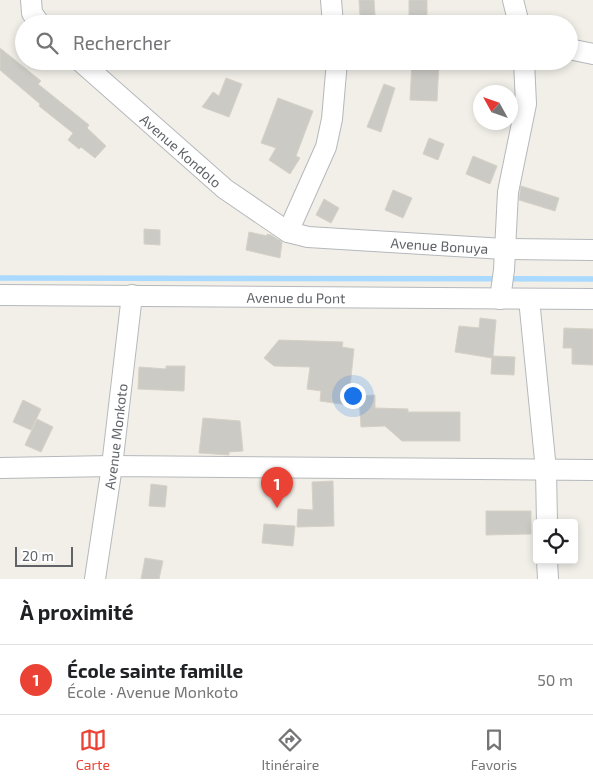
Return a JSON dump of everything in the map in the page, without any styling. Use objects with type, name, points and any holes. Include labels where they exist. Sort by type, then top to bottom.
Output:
[{"type":"street","points":[[31,0],[33,15]]},
{"type":"street","points":[[331,0],[332,15]]},
{"type":"street","points":[[513,0],[517,15]]},
{"type":"street","points":[[578,51],[593,54]]},
{"type":"street","name":"Avenue Kondolo","points":[[90,70],[225,188],[288,232]]},
{"type":"street","points":[[288,232],[326,147],[332,119],[336,70]]},
{"type":"street","points":[[501,286],[508,192],[526,104],[524,70]]},
{"type":"street","name":"Avenue Bonuya","points":[[288,232],[308,237],[504,249],[593,250]]},
{"type":"street","name":"Avenue du Pont","points":[[0,295],[132,295],[501,286],[529,299],[593,299]]},
{"type":"street","name":"Avenue Monkoto","points":[[95,579],[112,466],[132,295]]},
{"type":"street","points":[[529,299],[546,470],[547,519]]},
{"type":"street","points":[[0,468],[112,466],[593,470]]},
{"type":"street","points":[[547,564],[548,579]]},
{"type":"building","points":[[359,0],[374,0],[375,15],[360,15]]},
{"type":"building","points":[[409,0],[427,0],[427,15],[409,15]]},
{"type":"building","points":[[0,48],[15,60],[15,70],[27,70],[41,81],[38,84],[89,125],[87,128],[106,146],[95,158],[81,147],[79,149],[68,140],[73,133],[39,106],[40,104],[0,70]]},
{"type":"building","points":[[412,70],[439,70],[437,101],[410,100]]},
{"type":"building","points":[[226,78],[242,84],[229,117],[202,107],[213,92],[219,96]]},
{"type":"building","points":[[384,84],[395,88],[381,132],[367,127]]},
{"type":"building","points":[[278,98],[313,111],[296,156],[300,158],[290,174],[269,160],[276,148],[261,143]]},
{"type":"building","points":[[429,138],[444,144],[438,160],[423,154]]},
{"type":"building","points":[[473,156],[497,166],[490,184],[466,174]]},
{"type":"building","points":[[521,186],[559,198],[555,211],[519,200]]},
{"type":"building","points":[[393,190],[412,198],[403,218],[385,210]]},
{"type":"building","points":[[324,199],[339,208],[331,223],[316,215]]},
{"type":"building","points":[[144,229],[160,230],[160,245],[144,244]]},
{"type":"building","points":[[249,232],[267,236],[267,234],[271,235],[282,242],[280,258],[246,250]]},
{"type":"building","points":[[480,318],[496,320],[493,356],[515,357],[514,375],[491,374],[492,358],[455,352],[459,326],[479,328]]},
{"type":"building","points":[[564,328],[593,329],[593,365],[572,364],[572,348],[563,348]]},
{"type":"building","points":[[279,340],[343,342],[342,347],[354,349],[348,405],[320,401],[321,391],[307,389],[310,367],[274,366],[264,358]]},
{"type":"building","points":[[166,366],[185,366],[184,391],[138,389],[139,367],[166,369]]},
{"type":"building","points":[[375,395],[375,408],[408,409],[408,412],[460,412],[460,441],[402,441],[385,426],[361,427],[359,396]]},
{"type":"building","points":[[23,400],[41,409],[31,430],[13,422]]},
{"type":"building","points":[[203,418],[240,421],[243,451],[229,452],[229,455],[199,453]]},
{"type":"building","points":[[37,419],[53,427],[41,452],[25,445]]},
{"type":"building","points":[[333,481],[334,526],[297,527],[298,509],[313,510],[312,482]]},
{"type":"building","points":[[151,484],[167,486],[165,507],[149,506]]},
{"type":"building","points":[[486,511],[531,511],[531,534],[486,535]]},
{"type":"building","points":[[264,524],[295,526],[293,546],[262,543]]},
{"type":"building","points":[[145,558],[163,561],[159,579],[141,579]]},
{"type":"waterway","points":[[0,278],[593,279]]},
{"type":"place","name":"École sainte famille","points":[[277,508]]}]
